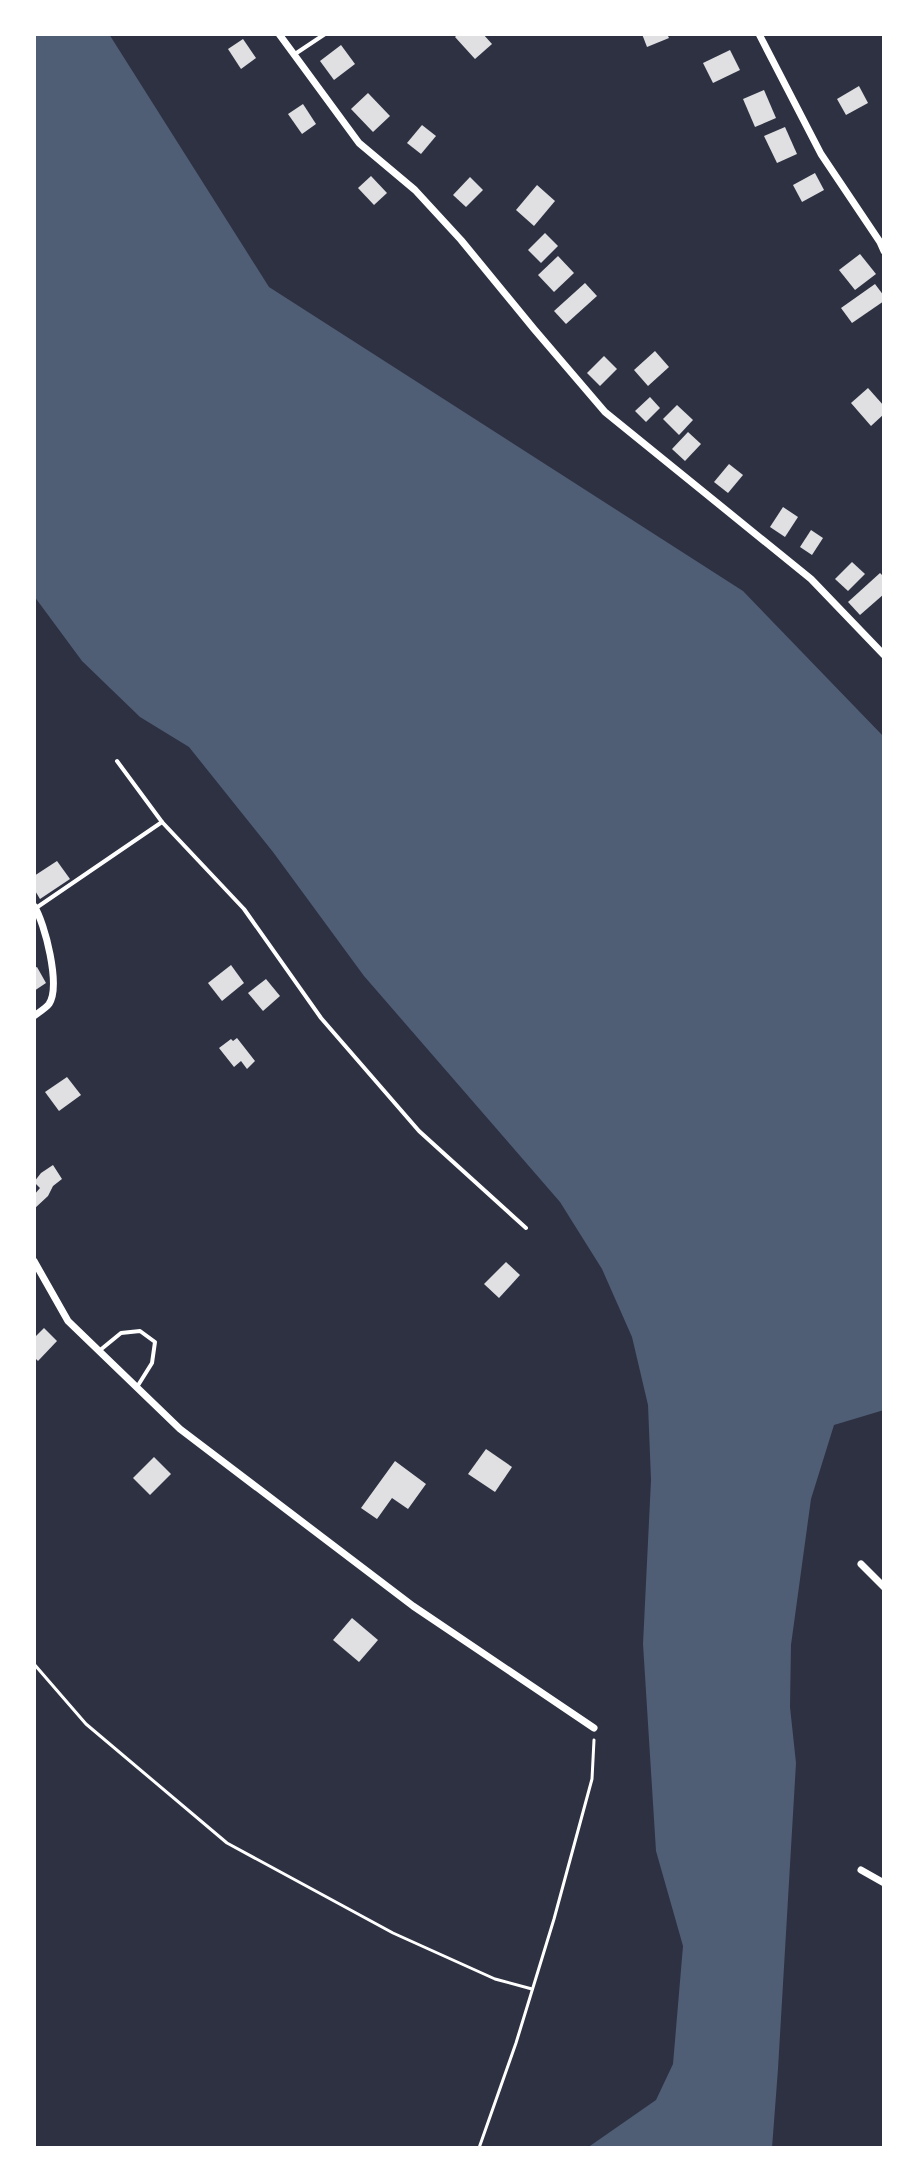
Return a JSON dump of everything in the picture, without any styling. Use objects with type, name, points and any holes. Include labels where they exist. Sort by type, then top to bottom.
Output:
[{"type":"street","points":[[279,34],[359,143],[415,190],[461,240],[605,412],[811,579],[884,655]]},
{"type":"street","points":[[759,34],[821,154],[884,251]]},
{"type":"street","points":[[34,1016],[50,1003],[54,983],[48,947],[35,907]]},
{"type":"street","points":[[34,1261],[68,1321],[180,1429],[400,1597],[594,1728]]},
{"type":"street","points":[[861,1564],[884,1587]]},
{"type":"street","points":[[861,1870],[884,1883]]},
{"type":"lane","points":[[293,56],[325,34]]},
{"type":"lane","points":[[117,761],[162,822],[244,909],[321,1018],[419,1131],[526,1228]]},
{"type":"lane","points":[[35,907],[162,822]]},
{"type":"lane","points":[[99,1351],[121,1333],[140,1331],[155,1342],[152,1363],[137,1387]]},
{"type":"path","points":[[34,1664],[86,1724],[227,1843],[393,1933],[495,1979],[532,1989]]},
{"type":"path","points":[[479,2148],[516,2043],[554,1919],[592,1779],[594,1728]]},
{"type":"water","points":[[34,34],[109,34],[269,287],[743,591],[884,737],[884,1410],[834,1425],[811,1499],[791,1645],[790,1707],[796,1763],[772,2148],[587,2148],[656,2100],[673,2064],[683,1946],[656,1851],[643,1644],[651,1480],[648,1405],[632,1337],[602,1269],[560,1202],[364,976],[273,852],[189,747],[140,717],[82,661],[34,596]]},
{"type":"building","points":[[458,34],[483,34],[492,44],[475,59],[455,37]]},
{"type":"building","points":[[642,34],[667,34],[669,38],[647,47]]},
{"type":"building","points":[[243,39],[256,58],[241,69],[228,49]]},
{"type":"building","points":[[341,45],[355,64],[334,80],[320,61]]},
{"type":"building","points":[[730,50],[740,70],[713,83],[703,63]]},
{"type":"building","points":[[859,86],[868,103],[846,115],[837,99]]},
{"type":"building","points":[[764,90],[776,118],[755,127],[743,99]]},
{"type":"building","points":[[368,93],[390,116],[373,132],[351,109]]},
{"type":"building","points":[[303,104],[316,124],[302,134],[288,114]]},
{"type":"building","points":[[422,125],[436,136],[421,154],[407,143]]},
{"type":"building","points":[[785,127],[797,154],[777,163],[764,136]]},
{"type":"building","points":[[815,173],[824,190],[802,202],[793,185]]},
{"type":"building","points":[[371,176],[387,193],[374,205],[358,188]]},
{"type":"building","points":[[470,177],[483,190],[466,207],[453,195]]},
{"type":"building","points":[[537,185],[555,201],[534,226],[516,210]]},
{"type":"building","points":[[545,233],[558,246],[541,263],[528,250]]},
{"type":"building","points":[[860,254],[876,274],[855,290],[839,270]]},
{"type":"building","points":[[558,256],[574,273],[554,292],[538,275]]},
{"type":"building","points":[[585,283],[597,296],[566,324],[554,311]]},
{"type":"building","points":[[875,284],[884,301],[852,323],[841,308]]},
{"type":"building","points":[[655,351],[669,367],[648,386],[634,370]]},
{"type":"building","points":[[604,356],[617,369],[600,386],[587,373]]},
{"type":"building","points":[[868,388],[884,406],[884,414],[871,426],[851,403]]},
{"type":"building","points":[[650,397],[660,408],[646,422],[635,411]]},
{"type":"building","points":[[677,405],[693,420],[679,435],[663,419]]},
{"type":"building","points":[[688,432],[701,444],[685,461],[672,449]]},
{"type":"building","points":[[729,464],[743,475],[728,493],[714,482]]},
{"type":"building","points":[[783,507],[798,517],[785,537],[770,527]]},
{"type":"building","points":[[811,530],[823,538],[812,555],[800,547]]},
{"type":"building","points":[[852,562],[865,574],[848,591],[835,579]]},
{"type":"building","points":[[880,573],[884,577],[884,594],[860,615],[848,602]]},
{"type":"building","points":[[57,861],[70,879],[40,899],[34,889],[34,876]]},
{"type":"building","points":[[231,965],[244,983],[222,1001],[208,983]]},
{"type":"building","points":[[37,967],[46,983],[34,991],[34,968]]},
{"type":"building","points":[[266,979],[280,996],[263,1011],[248,993]]},
{"type":"building","points":[[237,1038],[255,1061],[247,1069],[241,1061],[234,1067],[219,1048]]},
{"type":"building","points":[[67,1077],[81,1095],[59,1111],[45,1092]]},
{"type":"building","points":[[53,1165],[62,1179],[34,1209],[34,1195],[40,1188],[34,1182]]},
{"type":"building","points":[[506,1262],[520,1275],[499,1298],[484,1284]]},
{"type":"building","points":[[44,1328],[57,1341],[38,1361],[34,1357],[34,1338]]},
{"type":"building","points":[[486,1449],[512,1467],[495,1492],[468,1474]]},
{"type":"building","points":[[154,1457],[171,1474],[150,1495],[133,1478]]},
{"type":"building","points":[[395,1461],[426,1484],[408,1509],[392,1498],[377,1519],[361,1508]]},
{"type":"building","points":[[352,1618],[378,1640],[359,1662],[333,1640]]}]
